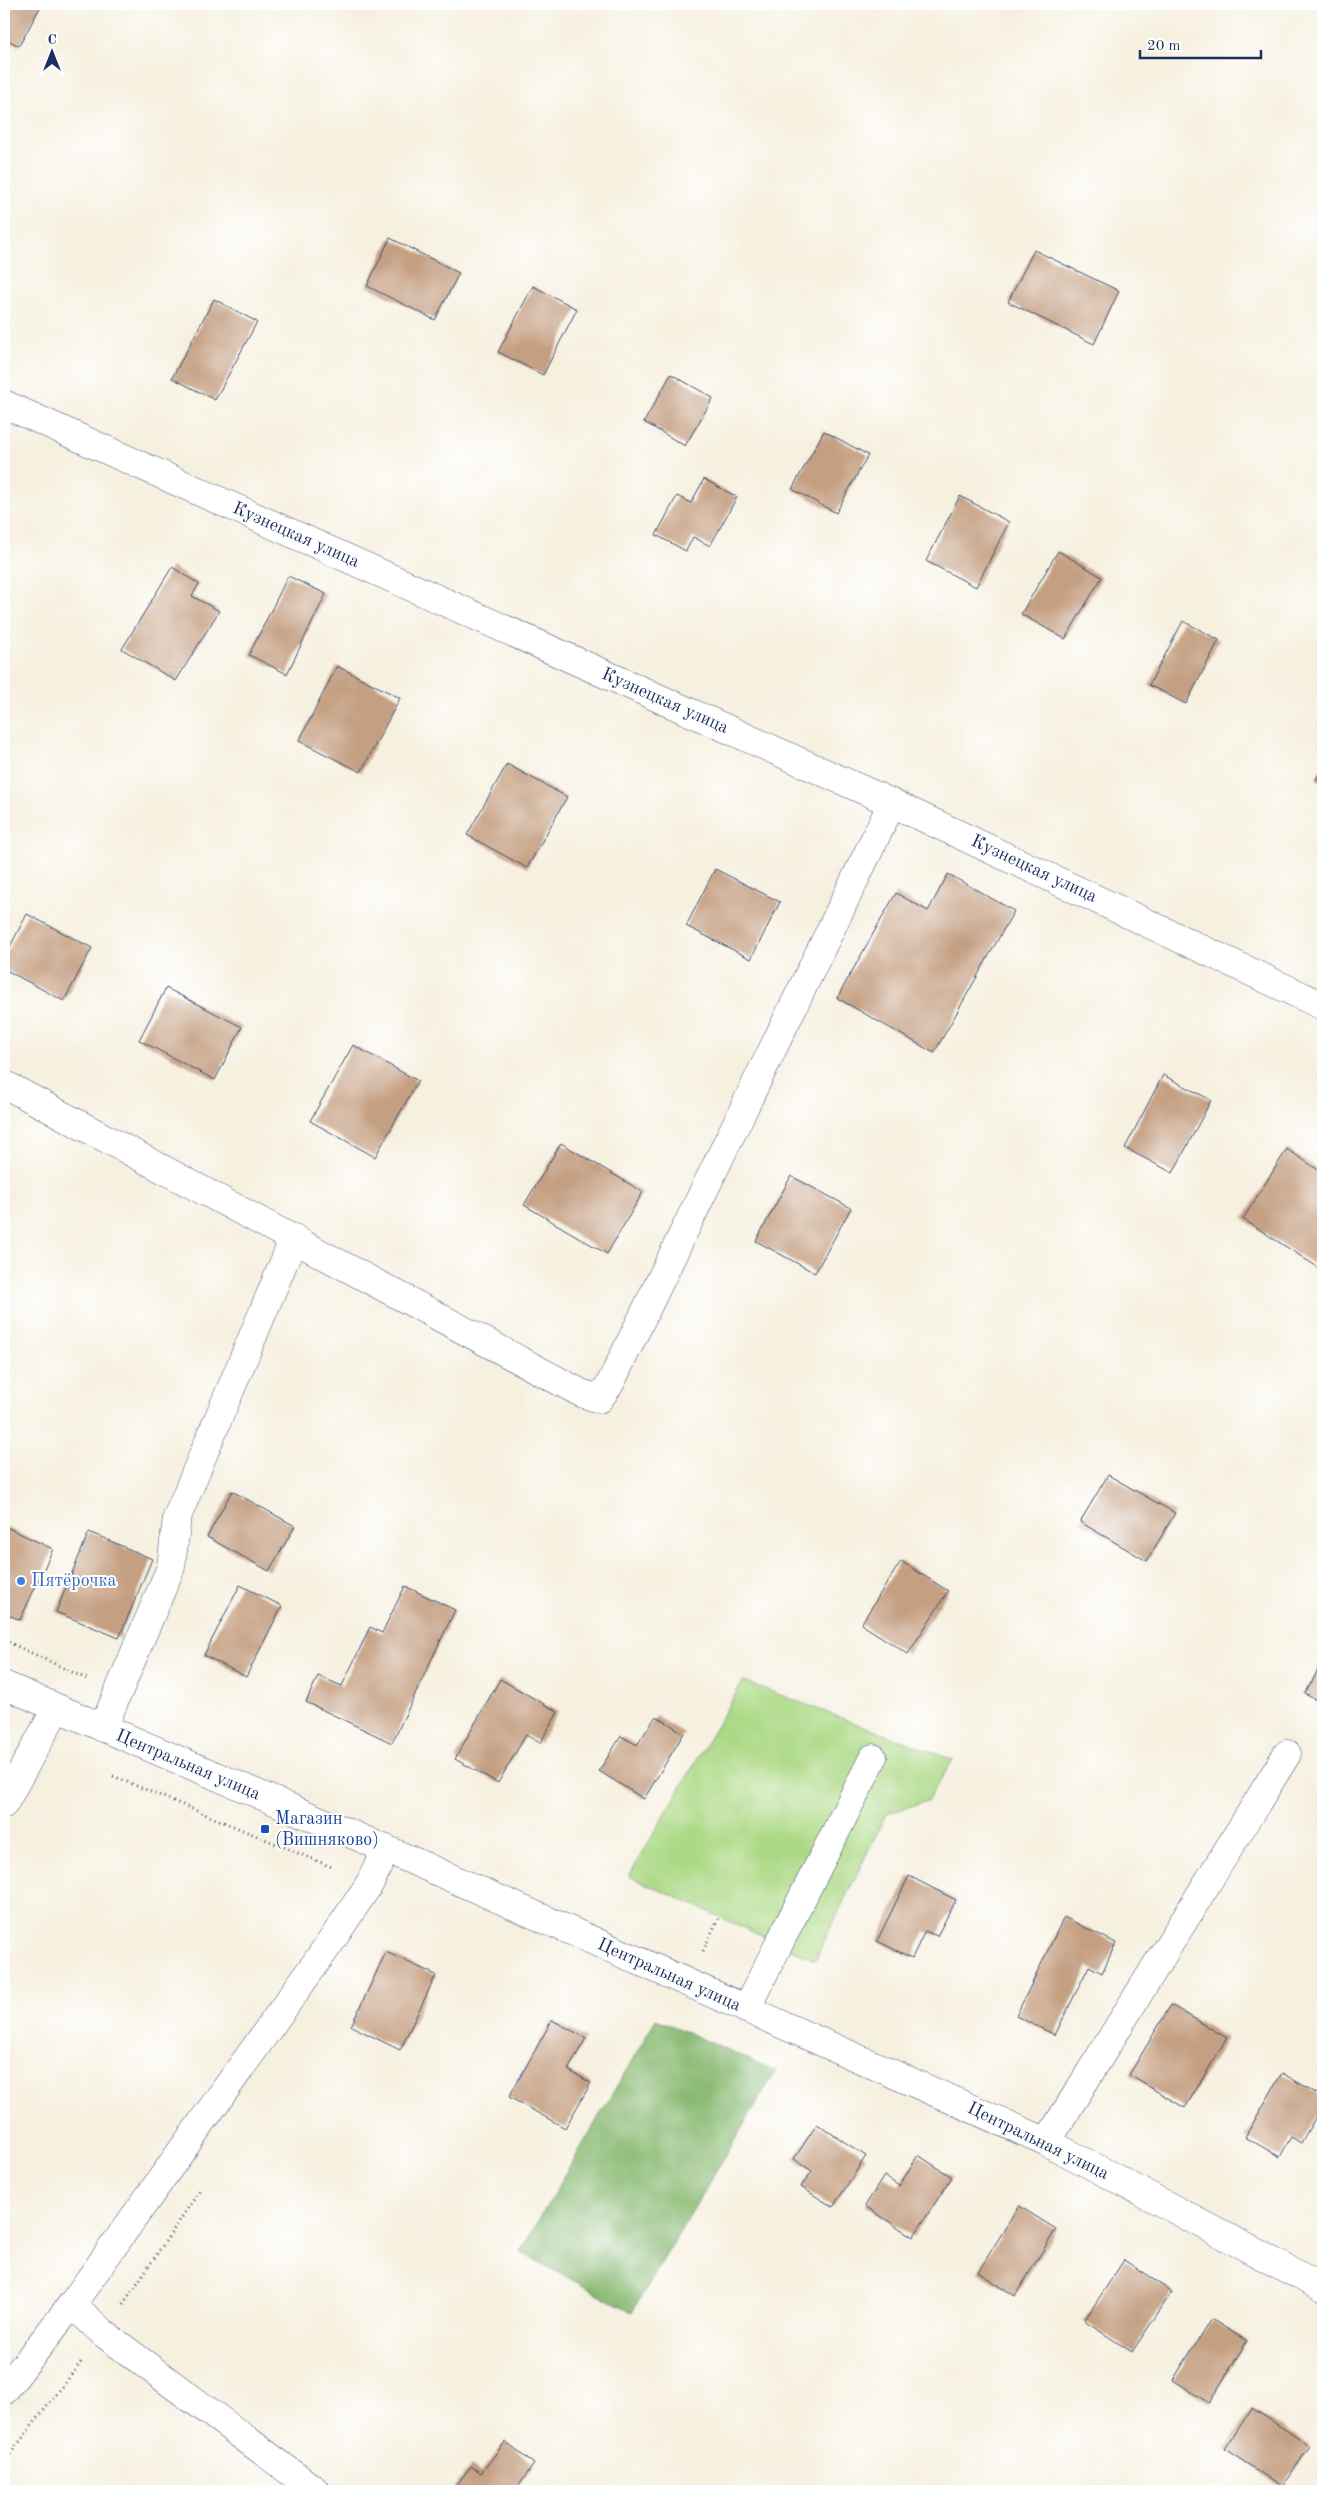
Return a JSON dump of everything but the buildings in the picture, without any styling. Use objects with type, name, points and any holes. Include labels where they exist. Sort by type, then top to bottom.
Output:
[{"type":"street","name":"Кузнецкая улица","points":[[4,404],[892,803],[1323,1006]]},
{"type":"street","points":[[4,1084],[582,1393],[599,1399],[614,1375],[892,803]]},
{"type":"street","points":[[103,1728],[171,1567],[177,1517],[294,1238]]},
{"type":"street","name":"Центральная улица","points":[[4,1685],[56,1709],[386,1849],[1047,2142],[1323,2288]]},
{"type":"street","points":[[4,1804],[56,1709]]},
{"type":"street","points":[[1047,2142],[1287,1754]]},
{"type":"street","points":[[746,2009],[873,1758]]},
{"type":"street","points":[[4,2391],[72,2304],[332,1940],[370,1883],[386,1849]]},
{"type":"street","points":[[72,2304],[104,2333],[316,2491]]},
{"type":"path","points":[[4,1640],[118,1694]]},
{"type":"path","points":[[113,1776],[334,1868]]},
{"type":"green space","points":[[743,1681],[953,1760],[927,1801],[886,1814],[815,1960],[629,1876]]},
{"type":"green space","points":[[656,2019],[776,2071],[632,2312],[520,2252]]},
{"type":"place","name":"Пятёрочка","points":[[21,1581]]},
{"type":"place","name":"Магазин (Вишняково)","points":[[265,1829]]}]
